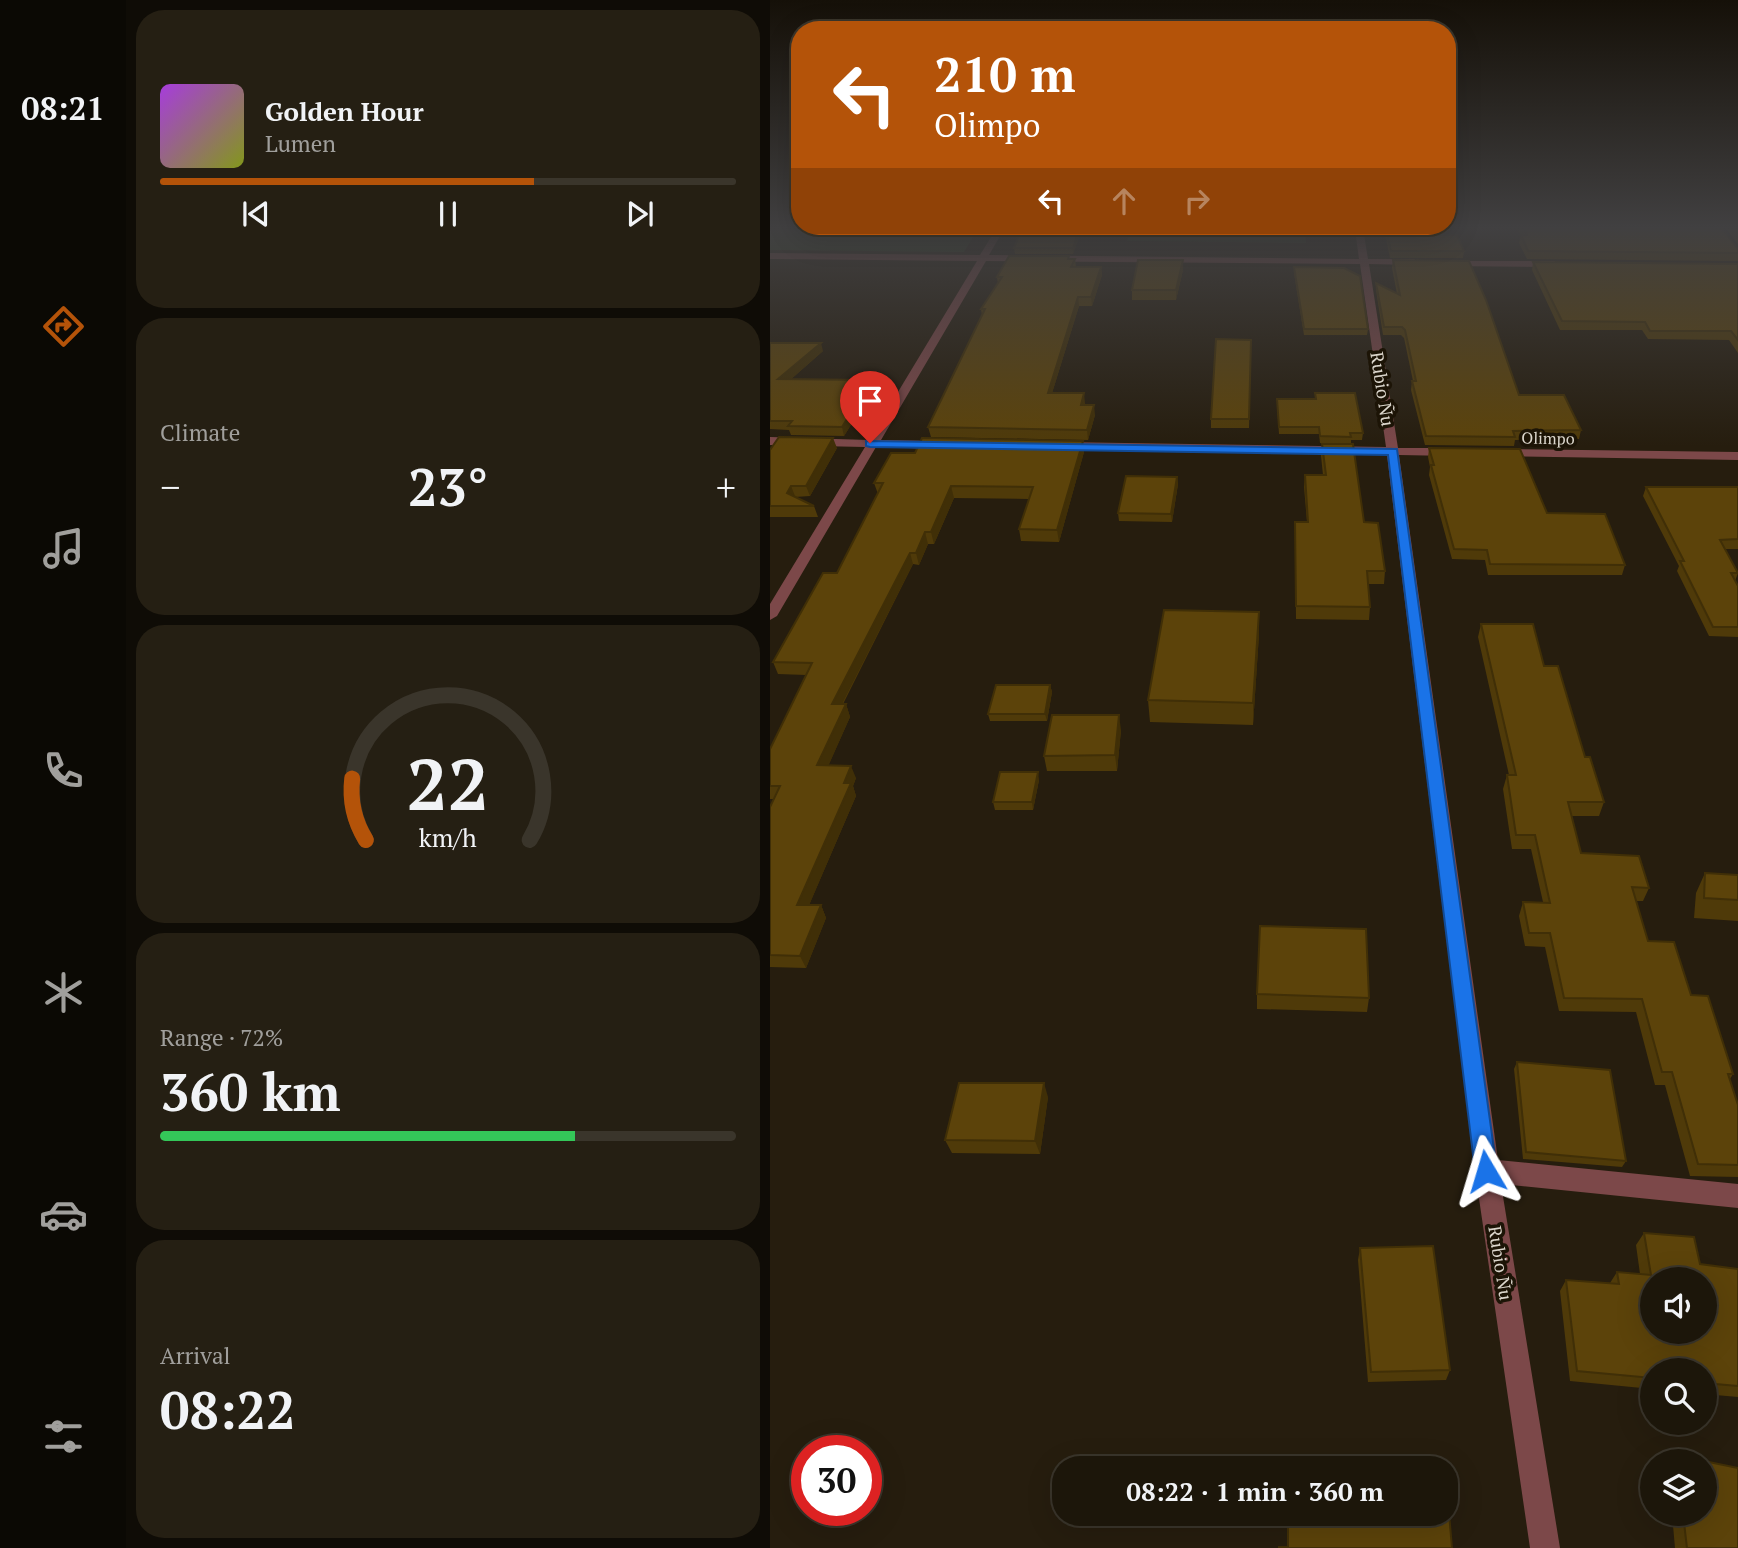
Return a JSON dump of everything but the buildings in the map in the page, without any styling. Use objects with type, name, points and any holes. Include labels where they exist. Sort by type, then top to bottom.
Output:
[{"type":"street","points":[[770,616],[870,443],[957,301]]},
{"type":"street","name":"Rubio Ñu","points":[[1370,301],[1393,452],[1486,1171],[1545,1548]]},
{"type":"street","points":[[770,442],[953,445]]},
{"type":"street","points":[[1049,446],[1462,453]]},
{"type":"street","name":"Olimpo","points":[[1490,453],[1738,456]]},
{"type":"street","points":[[1486,1171],[1738,1196]]},
{"type":"route","points":[[870,443],[1393,452],[1486,1171]]}]
